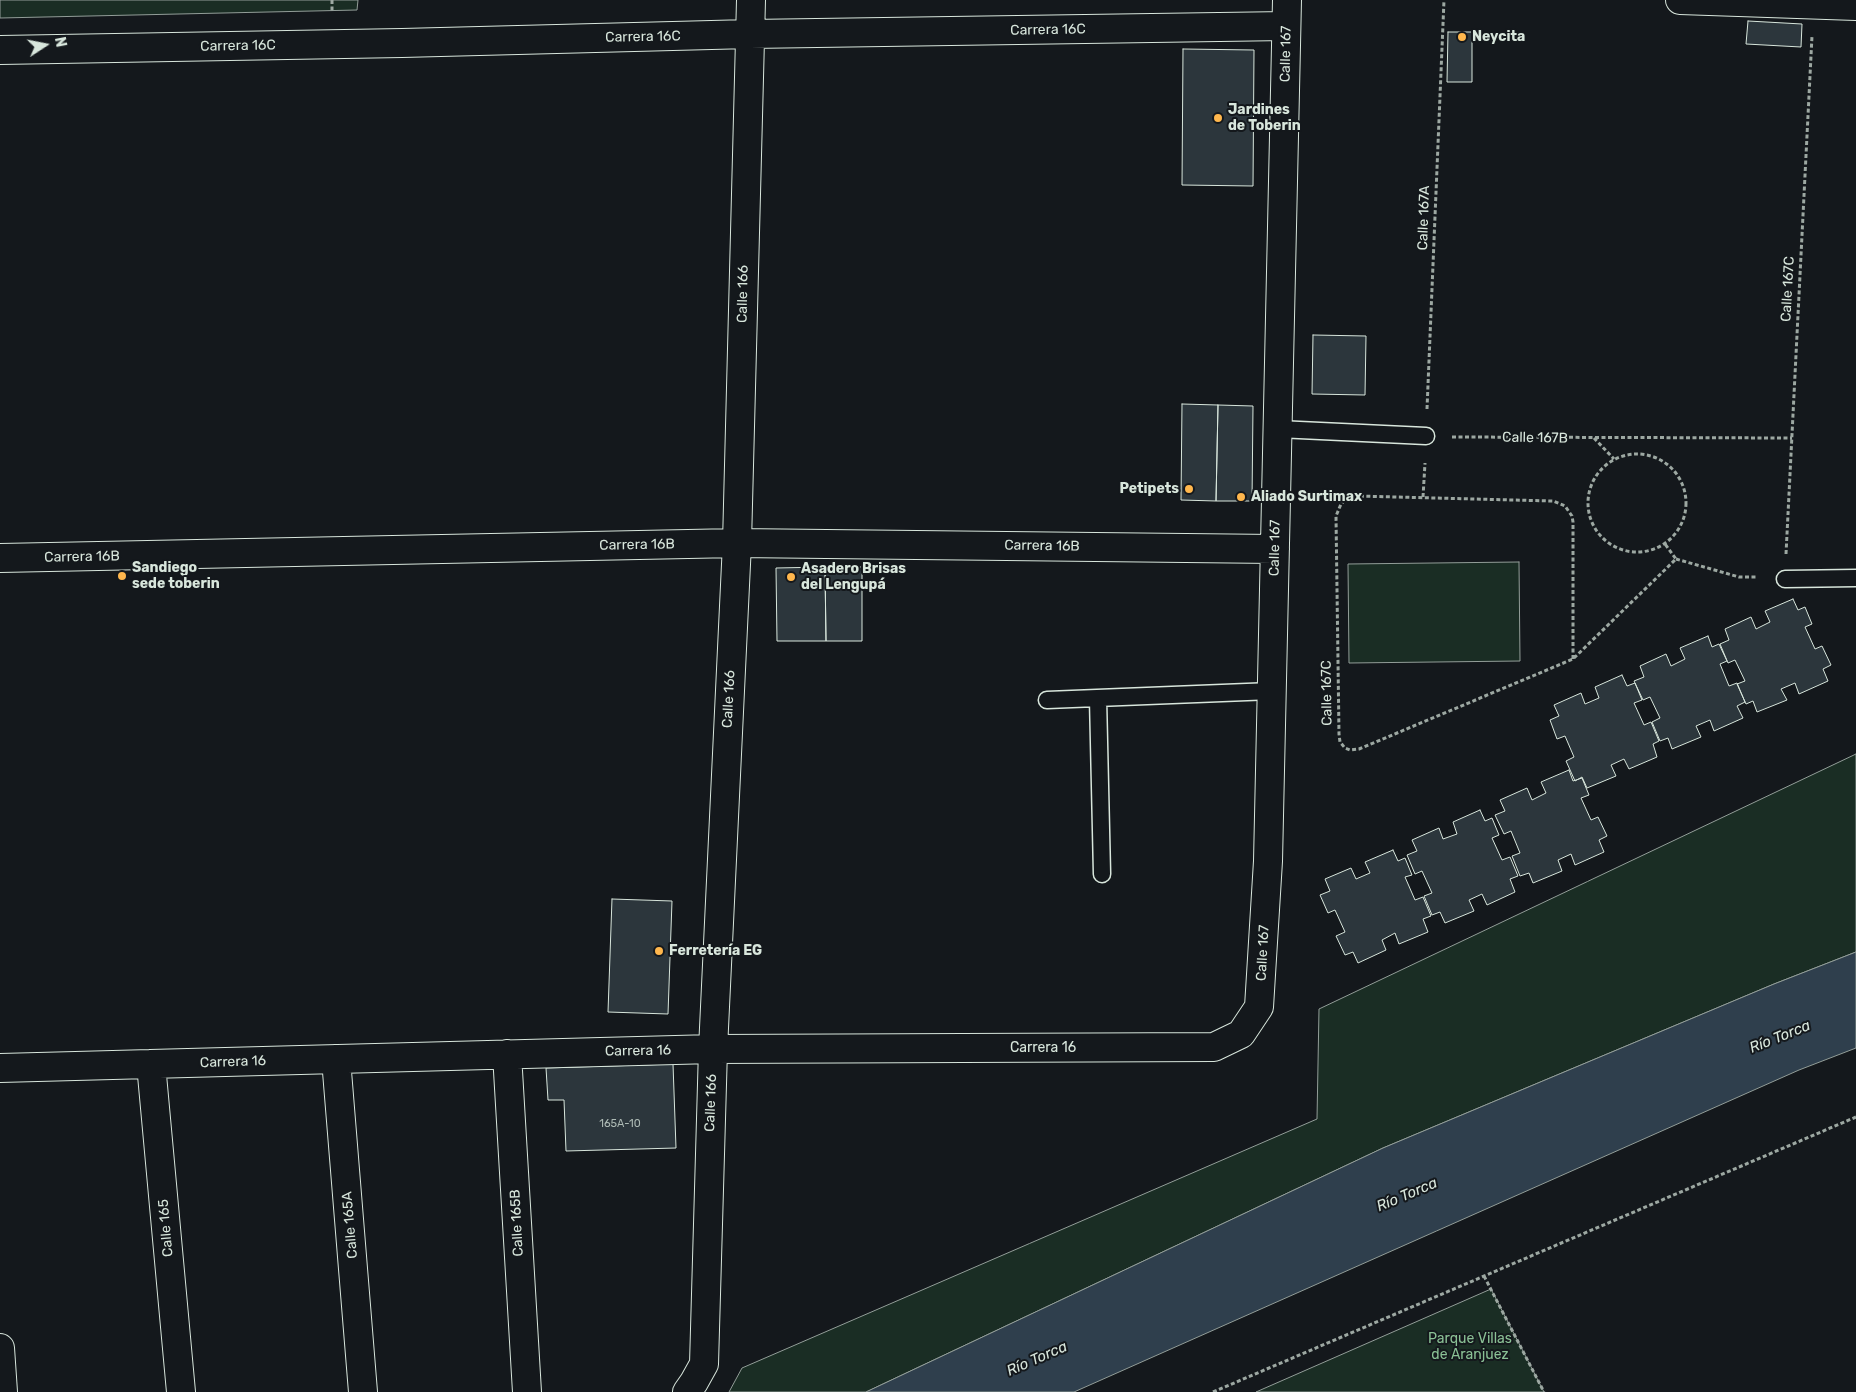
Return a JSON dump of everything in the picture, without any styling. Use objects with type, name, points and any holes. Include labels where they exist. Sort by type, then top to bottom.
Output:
[{"type":"street","name":"Calle 166","points":[[687,1392],[704,1364],[713,1049],[737,543],[751,0]]},
{"type":"street","points":[[1680,0],[1856,6]]},
{"type":"street","name":"Carrera 16C","points":[[0,50],[402,43],[750,34],[1287,13]]},
{"type":"street","name":"Calle 167","points":[[1259,1007],[1268,861],[1287,13]]},
{"type":"street","name":"Carrera 16B","points":[[0,558],[737,543],[1275,549]]},
{"type":"street","name":"Carrera 16","points":[[0,1068],[713,1049],[1214,1047],[1241,1034],[1259,1007]]},
{"type":"street","name":"Calle 165B","points":[[507,1054],[526,1392]]},
{"type":"street","name":"Calle 165A","points":[[336,1059],[363,1392]]},
{"type":"street","name":"Calle 165","points":[[151,1064],[181,1392]]},
{"type":"street","points":[[0,1348],[3,1392]]},
{"type":"lane","points":[[1278,429],[1426,436]]},
{"type":"lane","points":[[1785,578],[1856,578]]},
{"type":"lane","points":[[1047,700],[1272,692]]},
{"type":"lane","points":[[1098,698],[1102,874]]},
{"type":"path","name":"Calle 167A","points":[[1426,436],[1444,0]]},
{"type":"path","name":"Calle 167C","points":[[1785,578],[1813,4]]},
{"type":"path","name":"Calle 167B","points":[[1426,436],[1792,438]]},
{"type":"path","points":[[1424,497],[1426,436]]},
{"type":"path","points":[[1594,438],[1614,459]]},
{"type":"path","points":[[1628,454],[1643,454],[1657,458],[1669,466],[1679,478],[1686,506],[1683,521],[1676,534],[1665,544],[1652,551],[1624,552],[1604,540],[1591,522],[1588,509],[1588,493],[1593,480],[1602,468],[1614,459],[1628,454]]},
{"type":"path","name":"Calle 167C","points":[[1573,659],[1573,522],[1569,510],[1560,503],[1553,501],[1358,496],[1345,500],[1338,510],[1336,516],[1339,734],[1340,742],[1345,748],[1350,750],[1359,749],[1573,659],[1676,559]]},
{"type":"path","points":[[1665,544],[1676,559],[1739,577],[1785,578]]},
{"type":"path","points":[[1213,1392],[1856,1117]]},
{"type":"path","points":[[1484,1276],[1544,1392]]},
{"type":"green space","points":[[0,0],[358,0],[357,10],[0,18]]},
{"type":"green space","points":[[1519,562],[1520,661],[1349,663],[1348,564]]},
{"type":"green space","points":[[1856,754],[1856,952],[1774,984],[1383,1148],[866,1392],[729,1392],[742,1368],[1317,1119],[1319,1009]]},
{"type":"green space","name":"Parque Villas de Aranjuez","points":[[1491,1289],[1544,1392],[1256,1392]]},
{"type":"water","name":"Río Torca","points":[[1856,952],[1856,1048],[1799,1070],[1074,1392],[866,1392],[1383,1148],[1774,984]]},
{"type":"building","points":[[1748,21],[1802,24],[1801,47],[1746,44]]},
{"type":"building","points":[[1448,32],[1472,32],[1472,82],[1447,82]]},
{"type":"building","name":"Jardines de Toberin","points":[[1183,49],[1254,50],[1253,186],[1182,185]]},
{"type":"building","points":[[1313,335],[1366,336],[1365,395],[1312,394]]},
{"type":"building","points":[[1182,404],[1218,405],[1216,501],[1181,500]]},
{"type":"building","points":[[1218,405],[1253,406],[1252,501],[1216,501]]},
{"type":"building","points":[[825,567],[826,641],[777,641],[776,568]]},
{"type":"building","points":[[825,567],[862,567],[862,641],[826,641]]},
{"type":"building","points":[[1793,599],[1798,610],[1805,607],[1812,624],[1805,627],[1815,649],[1822,646],[1831,665],[1823,669],[1828,681],[1799,694],[1795,683],[1781,689],[1787,700],[1757,712],[1753,701],[1746,704],[1737,684],[1745,681],[1735,660],[1728,663],[1720,644],[1729,640],[1725,629],[1751,617],[1756,629],[1770,622],[1765,611]]},
{"type":"building","points":[[1708,636],[1712,647],[1719,644],[1727,661],[1720,664],[1729,686],[1737,683],[1745,702],[1737,706],[1743,718],[1714,731],[1710,720],[1696,726],[1701,737],[1672,749],[1668,738],[1660,741],[1652,722],[1660,718],[1650,697],[1643,700],[1634,681],[1644,677],[1640,666],[1666,654],[1671,666],[1685,659],[1680,648]]},
{"type":"building","points":[[1622,675],[1627,686],[1635,683],[1642,700],[1634,703],[1644,725],[1651,722],[1659,741],[1653,744],[1657,757],[1629,769],[1624,759],[1611,765],[1616,776],[1587,788],[1582,777],[1575,781],[1566,761],[1574,757],[1565,736],[1557,739],[1550,720],[1559,716],[1554,705],[1581,693],[1585,704],[1599,698],[1595,687]]},
{"type":"building","points":[[1569,770],[1573,781],[1582,778],[1589,795],[1581,798],[1591,820],[1598,817],[1607,836],[1599,840],[1604,852],[1575,865],[1571,854],[1558,860],[1562,871],[1533,883],[1529,873],[1520,876],[1512,856],[1520,853],[1511,831],[1504,834],[1495,815],[1505,811],[1500,800],[1527,788],[1532,800],[1546,793],[1541,782]]},
{"type":"building","points":[[1480,810],[1485,821],[1492,818],[1499,835],[1492,838],[1502,860],[1510,857],[1518,876],[1510,879],[1515,892],[1487,905],[1482,894],[1469,900],[1474,911],[1445,923],[1440,912],[1432,915],[1424,896],[1432,893],[1422,871],[1415,874],[1407,855],[1417,851],[1412,840],[1439,828],[1443,839],[1457,834],[1453,822]]},
{"type":"building","points":[[1393,850],[1398,861],[1405,858],[1412,875],[1405,877],[1415,900],[1423,897],[1431,916],[1423,919],[1428,932],[1399,944],[1395,933],[1382,940],[1386,950],[1358,963],[1353,952],[1345,955],[1336,936],[1345,932],[1335,910],[1328,913],[1320,895],[1330,891],[1325,879],[1351,868],[1356,879],[1370,873],[1365,862]]},
{"type":"building","points":[[612,899],[672,901],[668,1014],[608,1012]]},
{"type":"building","points":[[673,1064],[676,1148],[566,1151],[564,1100],[548,1100],[546,1068]]},
{"type":"place","name":"Neycita","points":[[1462,37]]},
{"type":"place","name":"Jardines de Toberin","points":[[1218,118]]},
{"type":"place","name":"Petipets","points":[[1189,489]]},
{"type":"place","name":"Aliado Surtimax","points":[[1241,497]]},
{"type":"place","name":"Sandiego sede toberin","points":[[122,576]]},
{"type":"place","name":"Asadero Brisas del Lengupá","points":[[791,577]]},
{"type":"place","name":"Ferretería EG","points":[[659,951]]}]
